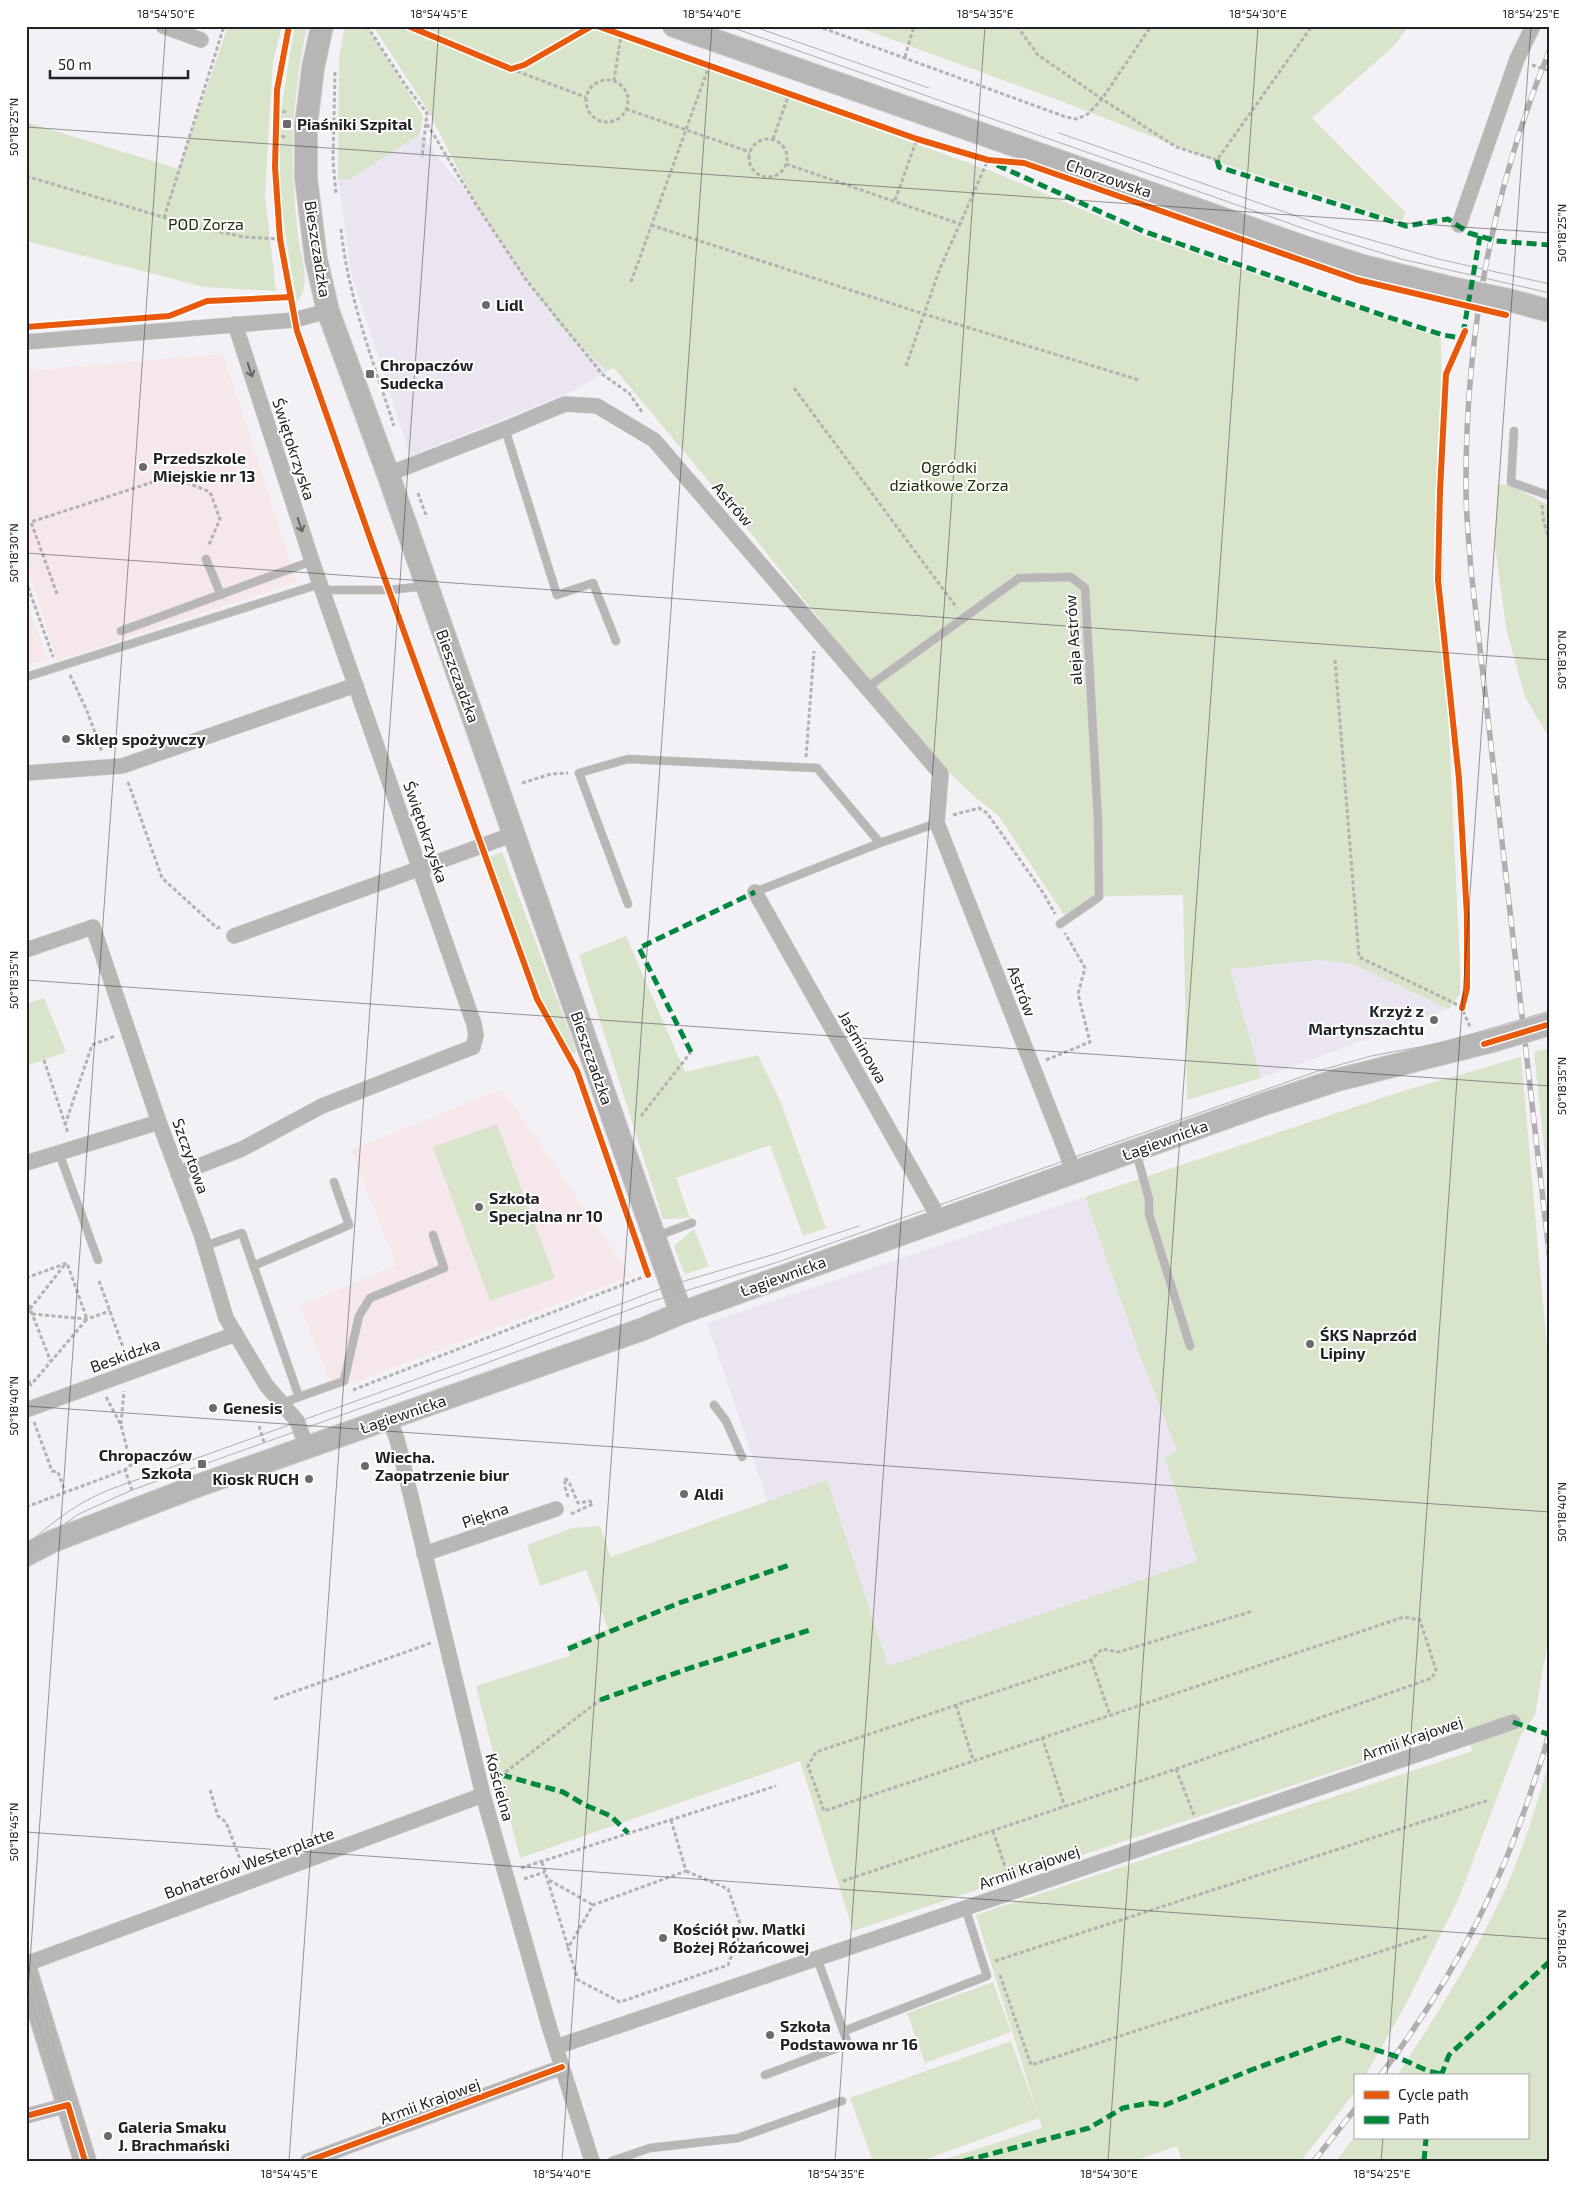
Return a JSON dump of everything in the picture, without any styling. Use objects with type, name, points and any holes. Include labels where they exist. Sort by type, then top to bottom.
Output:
[{"type":"street","points":[[163,26],[201,40]]},
{"type":"street","name":"Bieszczadzka","points":[[322,26],[313,68],[306,126],[306,178],[316,259],[328,311],[398,470],[426,586],[681,1313]]},
{"type":"street","name":"Chorzowska","points":[[674,26],[1362,266],[1550,311]]},
{"type":"street","points":[[1459,225],[1517,59],[1533,26]]},
{"type":"street","points":[[26,342],[294,320],[328,311]]},
{"type":"street","name":"Świętokrzyska","points":[[178,1174],[242,1149],[322,1106],[473,1047],[476,1035],[474,1024],[420,868],[312,562],[235,324]]},
{"type":"street","name":"Astrów","points":[[398,470],[505,430],[565,404],[597,406],[654,440],[942,774],[938,823],[1074,1172]]},
{"type":"street","points":[[26,773],[122,766],[356,685]]},
{"type":"street","points":[[230,931],[420,868],[514,834]]},
{"type":"street","name":"Jaśminowa","points":[[755,892],[940,1220]]},
{"type":"street","name":"Szczytowa","points":[[26,950],[92,927],[159,1122],[205,1246],[226,1318],[266,1385],[297,1421],[307,1448]]},
{"type":"street","name":"Łagiewnicka","points":[[26,1555],[53,1541],[84,1529],[1300,1091],[1394,1065],[1492,1042],[1550,1024]]},
{"type":"street","points":[[26,1164],[159,1122]]},
{"type":"street","name":"Beskidzka","points":[[28,1410],[98,1384],[126,1368],[236,1334]]},
{"type":"street","name":"Kościelna","points":[[389,1419],[397,1439],[483,1795],[556,2047],[592,2161]]},
{"type":"street","name":"Piękna","points":[[424,1554],[556,1509]]},
{"type":"street","name":"Armii Krajowej","points":[[556,2047],[1513,1722]]},
{"type":"street","name":"Bohaterów Westerplatte","points":[[26,1964],[483,1795]]},
{"type":"street","points":[[26,1970],[84,2161]]},
{"type":"street","name":"Armii Krajowej","points":[[308,2161],[562,2067]]},
{"type":"street","points":[[26,2116],[68,2105]]},
{"type":"lane","points":[[505,430],[557,595],[593,583],[616,641]]},
{"type":"lane","points":[[1514,431],[1511,482],[1546,495]]},
{"type":"lane","points":[[206,559],[221,595]]},
{"type":"lane","points":[[121,631],[312,562]]},
{"type":"lane","name":"aleja Astrów","points":[[868,687],[1019,578],[1071,577],[1085,588],[1098,821],[1099,897],[1060,924]]},
{"type":"lane","points":[[26,677],[321,587],[389,590],[426,586]]},
{"type":"lane","points":[[628,904],[579,773],[628,759],[817,768],[880,843]]},
{"type":"lane","points":[[755,892],[880,843],[938,823]]},
{"type":"lane","points":[[1135,1150],[1149,1199],[1149,1214],[1190,1346]]},
{"type":"lane","points":[[59,1153],[98,1260]]},
{"type":"lane","points":[[254,1266],[349,1225],[334,1182]]},
{"type":"lane","points":[[655,1236],[692,1223]]},
{"type":"lane","points":[[205,1246],[242,1233],[299,1397]]},
{"type":"lane","points":[[283,1403],[344,1381],[360,1316],[370,1298],[444,1268],[433,1235]]},
{"type":"lane","points":[[714,1405],[726,1421],[742,1458]]},
{"type":"lane","points":[[844,2031],[987,1976],[965,1907]]},
{"type":"lane","points":[[765,2075],[848,2044],[817,1958]]},
{"type":"lane","points":[[612,2161],[650,2148],[738,2138],[842,2101]]},
{"type":"path","points":[[164,218],[224,26]]},
{"type":"path","points":[[367,26],[406,86],[427,113],[422,157]]},
{"type":"path","points":[[817,26],[1066,117],[1077,119],[1088,114],[1102,99],[1152,26]]},
{"type":"path","points":[[904,57],[914,26]]},
{"type":"path","points":[[1017,26],[1038,55],[1102,99],[1176,147],[1217,160],[1312,26]]},
{"type":"path","points":[[613,32],[630,38]]},
{"type":"path","points":[[614,81],[621,35]]},
{"type":"path","points":[[700,63],[718,69]]},
{"type":"path","points":[[511,69],[524,65]]},
{"type":"path","points":[[631,282],[709,66]]},
{"type":"path","points":[[335,67],[333,160],[336,194]]},
{"type":"path","points":[[511,69],[586,97]]},
{"type":"path","points":[[600,81],[614,81],[625,91],[628,98],[626,109],[620,118],[613,122],[599,121],[588,111],[586,97],[593,84],[600,81]]},
{"type":"path","points":[[780,90],[798,97]]},
{"type":"path","points":[[773,139],[789,94]]},
{"type":"path","points":[[626,109],[750,152]]},
{"type":"path","points":[[276,111],[291,112]]},
{"type":"path","points":[[427,124],[477,206],[527,281],[603,375],[629,393],[649,424],[654,440]]},
{"type":"path","points":[[275,136],[289,137]]},
{"type":"path","points":[[908,136],[926,141]]},
{"type":"path","points":[[773,139],[786,149],[786,164],[783,170],[775,176],[760,175],[750,164],[750,152],[758,141],[773,139]]},
{"type":"path","points":[[895,200],[917,139]]},
{"type":"path","points":[[906,366],[940,268],[988,160],[979,158]]},
{"type":"path","points":[[786,164],[960,224]]},
{"type":"path","points":[[26,176],[164,218],[244,237],[280,239]]},
{"type":"path","points":[[651,225],[924,314],[1139,380]]},
{"type":"path","points":[[341,229],[344,255],[360,324],[397,435]]},
{"type":"path","points":[[794,388],[964,616]]},
{"type":"path","points":[[398,470],[428,518]]},
{"type":"path","points":[[58,594],[32,522],[171,476],[210,492],[220,518],[210,541],[206,559]]},
{"type":"path","points":[[1546,495],[1543,518],[1550,544]]},
{"type":"path","points":[[26,581],[56,667]]},
{"type":"path","points":[[805,768],[816,626]]},
{"type":"path","points":[[1334,660],[1359,957],[1462,1008],[1469,1027]]},
{"type":"path","points":[[65,665],[87,711],[104,758],[119,758],[162,878],[217,928],[230,931]]},
{"type":"path","points":[[522,783],[550,774],[579,773]]},
{"type":"path","points":[[938,823],[954,814],[979,808],[987,812],[1044,894],[1085,968],[1078,994],[1090,1042],[1033,1065]]},
{"type":"path","points":[[65,1125],[92,1045],[118,1035]]},
{"type":"path","points":[[641,1116],[691,1052]]},
{"type":"path","points":[[44,1060],[74,1148]]},
{"type":"path","points":[[26,1278],[67,1263]]},
{"type":"path","points":[[31,1311],[67,1263]]},
{"type":"path","points":[[67,1263],[87,1319]]},
{"type":"path","points":[[347,1392],[648,1275]]},
{"type":"path","points":[[99,1280],[126,1368],[124,1412],[121,1425]]},
{"type":"path","points":[[26,1299],[51,1362]]},
{"type":"path","points":[[26,1312],[31,1311],[87,1319],[110,1311]]},
{"type":"path","points":[[30,1386],[87,1319]]},
{"type":"path","points":[[26,1375],[30,1386],[34,1390]]},
{"type":"path","points":[[26,1507],[125,1470],[132,1465],[121,1425],[98,1384]]},
{"type":"path","points":[[28,1410],[52,1471],[58,1472],[65,1492]]},
{"type":"path","points":[[259,1426],[267,1448]]},
{"type":"path","points":[[125,1470],[132,1490]]},
{"type":"path","points":[[556,1509],[562,1507],[571,1514],[593,1505],[590,1501],[578,1503],[569,1482],[565,1478],[567,1494]]},
{"type":"path","points":[[843,1881],[1176,1769],[1432,1678],[1436,1670],[1420,1620],[1404,1617],[824,1811],[808,1766],[816,1752],[1092,1660],[1102,1649],[1120,1652],[1253,1611]]},
{"type":"path","points":[[274,1699],[431,1642]]},
{"type":"path","points":[[1092,1660],[1110,1715]]},
{"type":"path","points":[[494,1780],[600,1700]]},
{"type":"path","points":[[956,1704],[973,1760]]},
{"type":"path","points":[[1042,1737],[1065,1807]]},
{"type":"path","points":[[1176,1769],[1199,1828]]},
{"type":"path","points":[[520,1868],[776,1786]]},
{"type":"path","points":[[210,1790],[218,1816],[226,1822],[245,1873]]},
{"type":"path","points":[[995,1961],[1489,1800]]},
{"type":"path","points":[[671,1820],[686,1871]]},
{"type":"path","points":[[993,1831],[1014,1891]]},
{"type":"path","points":[[542,1862],[546,1872],[568,1948],[578,1980],[620,2002],[728,1965],[742,1929],[728,1889],[686,1871],[592,1905],[568,1948]]},
{"type":"path","points":[[524,1879],[546,1872]]},
{"type":"path","points":[[548,1880],[592,1905]]},
{"type":"path","points":[[992,1952],[1031,2065],[1428,1936]]},
{"type":"shaded area","points":[[420,134],[477,206],[558,324],[607,371],[573,391],[410,456],[351,273],[338,179],[349,180]]},
{"type":"shaded area","name":"Przedszkole Miejskie nr 13","points":[[223,354],[297,582],[57,661],[26,563],[26,371]]},
{"type":"shaded area","points":[[26,600],[48,659],[26,666]]},
{"type":"shaded area","points":[[1319,960],[1352,964],[1449,1009],[1261,1078],[1230,969]]},
{"type":"shaded area","name":"Szkoła Specjalna nr 10","points":[[502,1089],[631,1276],[353,1383],[329,1379],[300,1306],[396,1265],[351,1150]]},
{"type":"shaded area","points":[[1085,1197],[1142,1361],[1177,1452],[1165,1457],[1197,1561],[888,1667],[827,1481],[768,1502],[707,1323]]},
{"type":"green space","name":"POD Zorza","points":[[228,26],[282,26],[273,61],[265,196],[276,291],[204,287],[26,241],[26,122],[179,169]]},
{"type":"green space","points":[[295,26],[307,26],[295,104],[293,156],[295,209],[305,278],[302,295],[297,302],[284,225],[279,166],[281,116]]},
{"type":"green space","points":[[345,26],[366,26],[423,116],[420,134],[349,180],[338,179],[339,58]]},
{"type":"green space","name":"Ogródki działkowe Zorza","points":[[373,26],[588,26],[991,171],[1147,237],[1441,338],[1444,624],[1460,968],[1460,994],[1449,1009],[1352,964],[1319,960],[1230,969],[1261,1078],[1187,1100],[1183,895],[1107,896],[1064,915],[999,816],[977,799],[918,743],[730,507],[614,368],[607,371],[558,324],[477,206],[427,109]]},
{"type":"green space","points":[[855,26],[1409,26],[1393,47],[1312,118],[1405,212],[1402,221],[1220,163],[1066,103]]},
{"type":"green space","points":[[1498,484],[1510,485],[1550,506],[1550,739],[1525,697],[1506,628],[1495,546]]},
{"type":"green space","points":[[502,852],[572,1039],[576,1052],[572,1054],[543,1001],[489,857]]},
{"type":"green space","points":[[626,936],[685,1072],[758,1055],[781,1103],[826,1228],[803,1236],[770,1145],[676,1178],[690,1218],[663,1219],[579,955]]},
{"type":"green space","points":[[44,998],[66,1052],[26,1066],[26,1004]]},
{"type":"green space","points":[[1550,1048],[1550,1201],[1534,1052]]},
{"type":"green space","points":[[1521,1057],[1550,1381],[1550,1628],[1535,1715],[1521,1735],[1458,1900],[1405,2006],[1366,2074],[1354,2074],[1354,2093],[1301,2161],[1182,2161],[1177,2146],[1134,2161],[939,2161],[1042,2128],[1039,2118],[921,2161],[873,2161],[850,2098],[1011,2041],[1038,2115],[976,1915],[1472,1751],[1466,1728],[853,1931],[800,1761],[520,1858],[476,1686],[570,1656],[567,1645],[608,1629],[586,1570],[540,1586],[527,1545],[572,1528],[600,1526],[611,1557],[827,1480],[888,1666],[1197,1561],[1165,1457],[1177,1451],[1142,1361],[1085,1197],[1403,1091]]},
{"type":"green space","points":[[497,1124],[555,1278],[490,1301],[433,1147]]},
{"type":"green space","points":[[694,1229],[709,1266],[686,1274],[683,1271],[674,1246]]},
{"type":"green space","points":[[1550,1759],[1550,2161],[1336,2161],[1354,2137],[1354,2140],[1528,2140],[1528,2074],[1398,2074],[1460,1975],[1483,1934],[1511,1876]]},
{"type":"green space","points":[[993,1982],[1011,2032],[925,2063],[907,2013]]},
{"type":"tram line","points":[[728,26],[1311,231],[1401,259],[1550,293]]},
{"type":"tram line","points":[[752,26],[929,88]]},
{"type":"tram line","points":[[1059,133],[1336,230],[1438,259],[1550,284]]},
{"type":"tram line","points":[[26,1557],[57,1529],[79,1514],[132,1490],[473,1368],[650,1302],[778,1262],[1321,1070],[1371,1056],[1441,1043],[1550,1011]]},
{"type":"tram line","points":[[26,1546],[66,1513],[87,1500],[111,1489],[506,1347],[671,1285],[775,1254],[859,1226]]},
{"type":"tram line","points":[[26,1957],[89,2161]]},
{"type":"tram line","points":[[26,1982],[80,2161]]},
{"type":"railway","points":[[1550,49],[1512,156],[1486,266],[1477,321],[1471,377],[1467,433],[1466,490],[1471,570],[1550,1261]]},
{"type":"railway","points":[[1381,2074],[1427,2009],[1449,1973],[1487,1900],[1520,1824],[1543,1756],[1550,1727]]},
{"type":"railway","points":[[1314,2161],[1354,2110]]},
{"type":"marked path","points":[[1217,160],[1219,167],[1406,226],[1448,219],[1469,233],[1496,241],[1550,245]]},
{"type":"marked path","points":[[997,165],[1143,231],[1391,318],[1443,335],[1462,338]]},
{"type":"marked path","points":[[1463,334],[1480,236]]},
{"type":"marked path","points":[[691,1052],[639,948],[755,892]]},
{"type":"marked path","points":[[568,1649],[679,1603],[792,1564]]},
{"type":"marked path","points":[[600,1700],[690,1668],[810,1630]]},
{"type":"marked path","points":[[1513,1722],[1550,1735]]},
{"type":"marked path","points":[[502,1775],[563,1792],[585,1805],[611,1816],[628,1833]]},
{"type":"marked path","points":[[1442,2074],[1449,2055],[1550,1961]]},
{"type":"marked path","points":[[964,2161],[1089,2128],[1123,2108],[1149,2103],[1165,2105],[1251,2070],[1339,2038],[1395,2056],[1428,2071],[1441,2074]]},
{"type":"marked path","points":[[1424,2161],[1426,2140]]},
{"type":"cycle path","points":[[289,26],[277,90],[275,167],[280,239],[297,331],[537,999],[577,1071],[648,1275]]},
{"type":"cycle path","points":[[408,26],[511,69],[524,65],[592,26]]},
{"type":"cycle path","points":[[597,26],[917,139],[988,160],[1024,163],[1358,280],[1506,315]]},
{"type":"cycle path","points":[[26,327],[169,316],[207,301],[291,297]]},
{"type":"cycle path","points":[[1462,1008],[1467,988],[1467,916],[1459,779],[1438,580],[1446,374],[1465,331]]},
{"type":"cycle path","points":[[1484,1044],[1550,1024]]},
{"type":"cycle path","points":[[308,2161],[562,2067]]},
{"type":"cycle path","points":[[26,2116],[68,2105],[85,2161]]},
{"type":"place","name":"Piaśniki Szpital","points":[[287,124]]},
{"type":"place","name":"Lidl","points":[[486,305]]},
{"type":"place","name":"Chropaczów Sudecka","points":[[370,374]]},
{"type":"place","name":"Przedszkole Miejskie nr 13","points":[[143,467]]},
{"type":"place","name":"Sklep spożywczy","points":[[66,739]]},
{"type":"place","name":"Krzyż z Martynszachtu","points":[[1434,1020]]},
{"type":"place","name":"Szkoła Specjalna nr 10","points":[[479,1207]]},
{"type":"place","name":"ŚKS Naprzód Lipiny","points":[[1310,1344]]},
{"type":"place","name":"Genesis","points":[[213,1408]]},
{"type":"place","name":"Chropaczów Szkoła","points":[[202,1464]]},
{"type":"place","name":"Wiecha. Zaopatrzenie biur","points":[[365,1466]]},
{"type":"place","name":"Kiosk RUCH","points":[[309,1479]]},
{"type":"place","name":"Aldi","points":[[684,1494]]},
{"type":"place","name":"Kościół pw. Matki Bożej Różańcowej","points":[[663,1938]]},
{"type":"place","name":"Szkoła Podstawowa nr 16","points":[[770,2035]]},
{"type":"place","name":"Galeria Smaku J. Brachmański","points":[[108,2136]]}]
